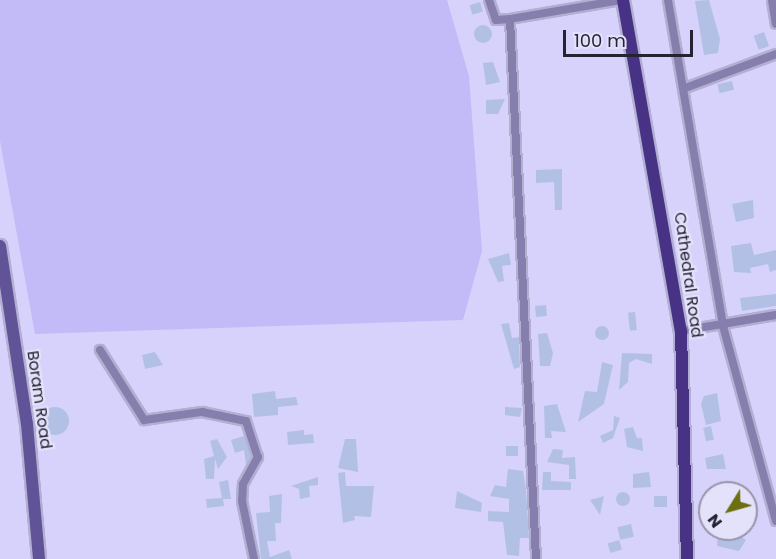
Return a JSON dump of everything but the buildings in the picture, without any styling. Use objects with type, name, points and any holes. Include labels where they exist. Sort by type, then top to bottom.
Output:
[{"type":"main road","name":"Cathedral Road","points":[[622,0],[681,331],[687,559]]},
{"type":"street","points":[[489,0],[496,20],[622,0]]},
{"type":"street","points":[[668,0],[685,88],[723,326],[776,521]]},
{"type":"street","points":[[772,0],[776,24]]},
{"type":"street","points":[[510,19],[536,559]]},
{"type":"street","points":[[685,88],[776,54]]},
{"type":"street","name":"Boram Road","points":[[0,246],[27,424],[39,559]]},
{"type":"street","points":[[681,331],[723,326],[776,315]]},
{"type":"street","points":[[100,350],[144,420],[202,412],[246,421],[258,457],[243,484],[242,501],[254,559]]},
{"type":"shaded area","points":[[0,0],[447,0],[469,76],[482,251],[463,320],[35,334],[0,141]]}]
